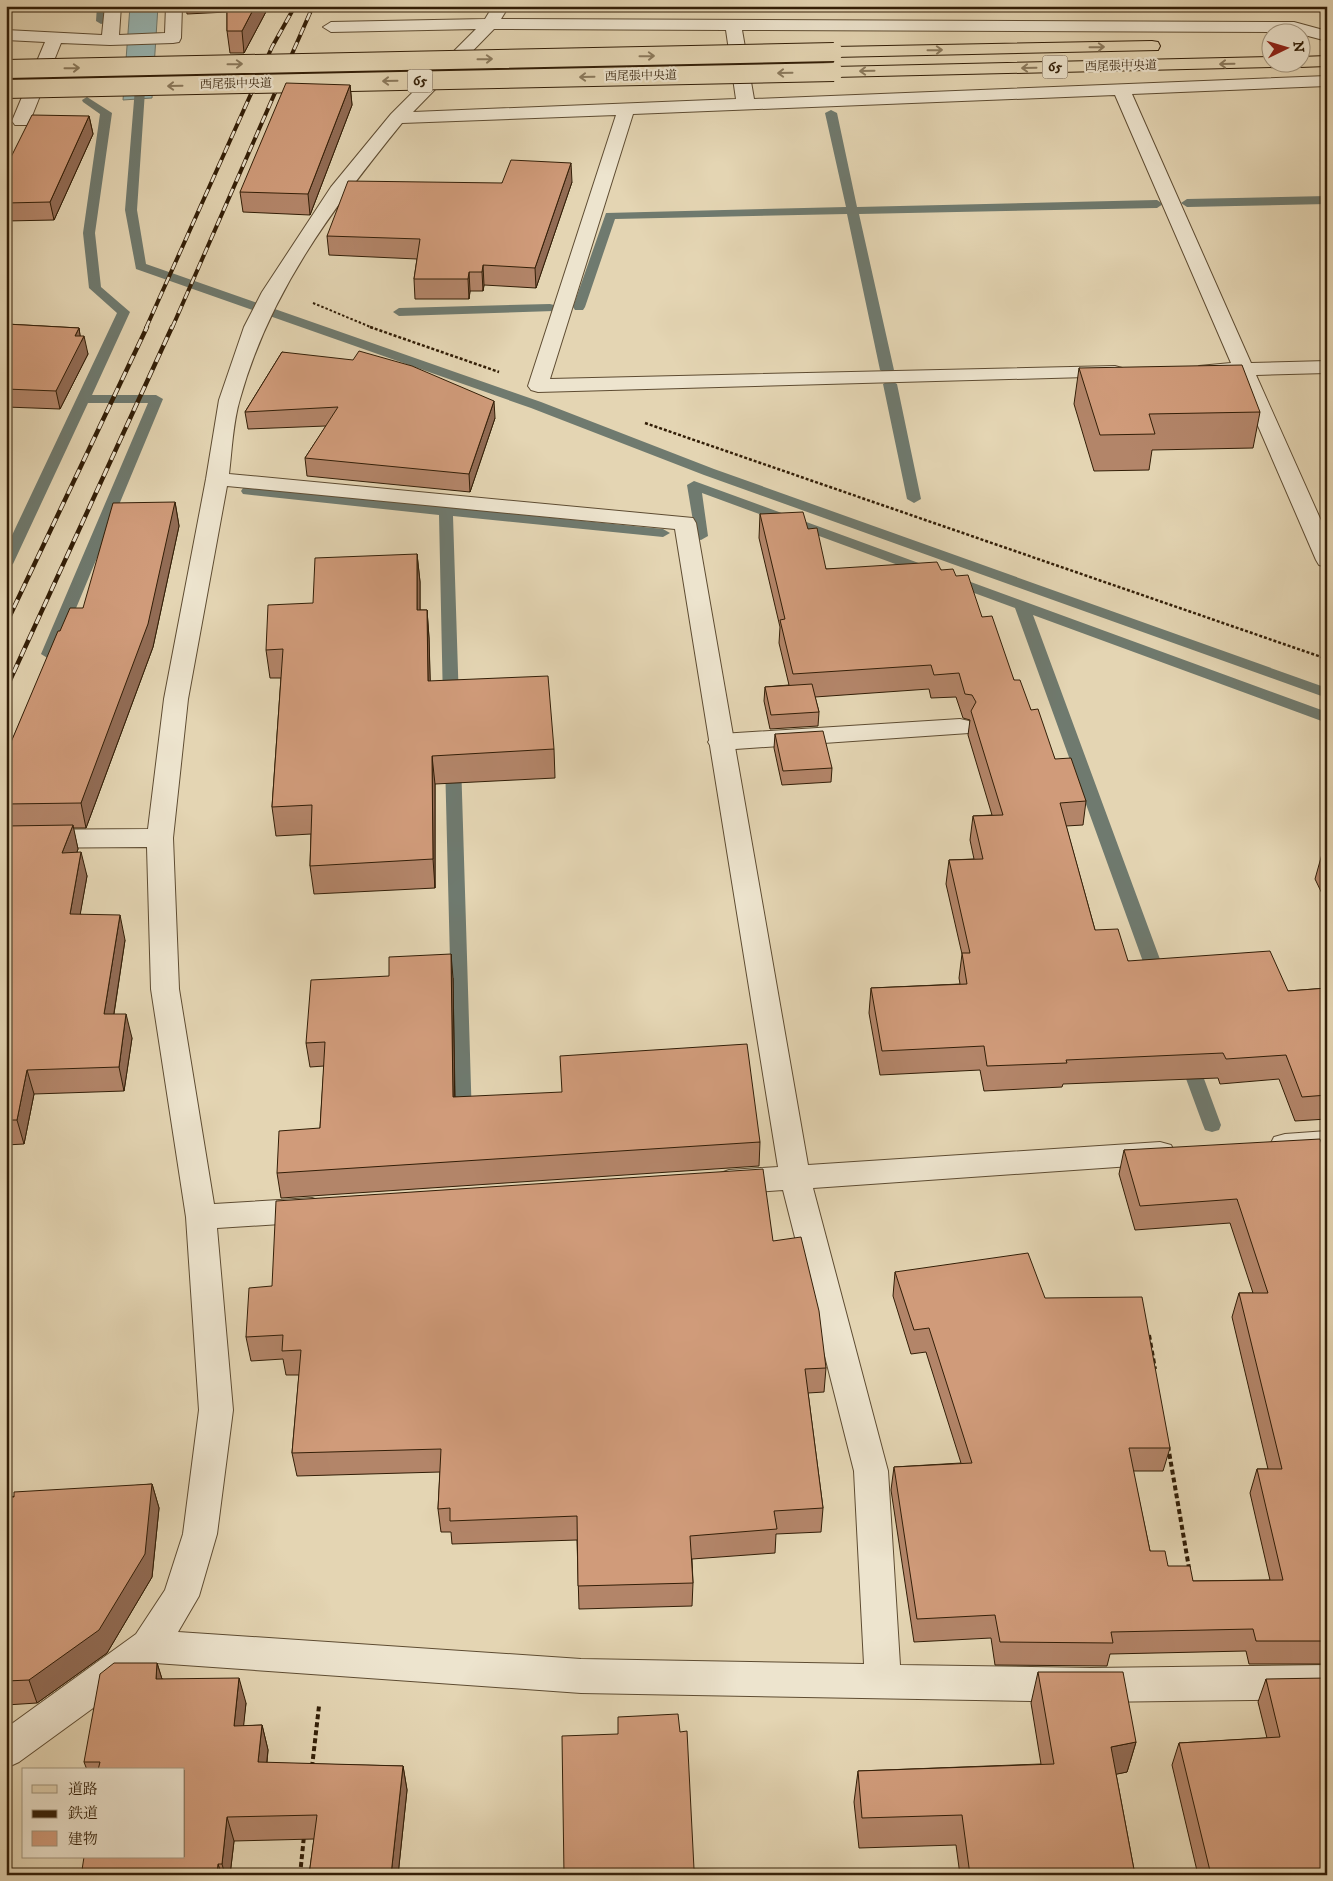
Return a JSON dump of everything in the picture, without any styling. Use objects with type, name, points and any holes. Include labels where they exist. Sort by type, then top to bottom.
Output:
[{"type":"main road","points":[[1310,43],[1327,42]]},
{"type":"main road","name":"西尾張中央道","points":[[6,69],[1171,46]]},
{"type":"main road","points":[[1310,62],[1327,61]]},
{"type":"main road","name":"西尾張中央道","points":[[6,89],[1260,62]]},
{"type":"street","points":[[113,6],[115,40]]},
{"type":"street","points":[[6,35],[115,40],[173,38],[174,6]]},
{"type":"street","points":[[6,1750],[149,1646],[181,1596],[200,1534],[216,1410],[201,1217],[166,990],[160,838],[176,699],[217,479],[229,400],[254,328],[275,289],[337,191],[396,118],[490,24],[501,6]]},
{"type":"street","points":[[331,27],[490,24],[1089,21],[1294,27],[1327,36]]},
{"type":"street","points":[[733,24],[746,104]]},
{"type":"street","points":[[41,122],[14,121],[54,37]]},
{"type":"street","points":[[396,118],[1327,81]]},
{"type":"street","points":[[1121,89],[1327,560]]},
{"type":"street","points":[[626,109],[538,386],[1135,372]]},
{"type":"street","points":[[1185,370],[1327,367]]},
{"type":"street","points":[[217,479],[685,523],[795,1177],[871,1471],[883,1681]]},
{"type":"street","points":[[721,742],[960,727]]},
{"type":"street","points":[[6,839],[160,838]]},
{"type":"street","points":[[1257,1146],[1327,1142]]},
{"type":"street","points":[[706,1183],[1188,1151]]},
{"type":"street","points":[[201,1217],[340,1208]]},
{"type":"street","points":[[149,1646],[581,1676],[1091,1685],[1327,1682]]},
{"type":"path","points":[[275,289],[348,319],[538,386]]},
{"type":"path","points":[[642,422],[1327,659]]},
{"type":"path","points":[[1149,1335],[1156,1374]]},
{"type":"path","points":[[1167,1441],[1190,1577]]},
{"type":"path","points":[[311,1776],[324,1658]]},
{"type":"path","points":[[300,1875],[305,1826]]},
{"type":"water","points":[[130,6],[158,6],[152,98],[123,100]]},
{"type":"building","points":[[227,6],[255,6],[242,31],[227,31]]},
{"type":"building","points":[[286,83],[350,85],[308,194],[240,192]]},
{"type":"building","points":[[32,115],[89,116],[50,202],[6,203],[6,167]]},
{"type":"building","points":[[511,160],[571,163],[535,268],[483,265],[482,272],[469,272],[468,279],[414,279],[420,239],[327,236],[348,181],[502,183]]},
{"type":"building","points":[[6,324],[79,328],[75,336],[84,336],[56,391],[6,389]]},
{"type":"building","points":[[359,351],[412,366],[494,401],[469,474],[305,458],[338,407],[245,412],[282,352],[353,360]]},
{"type":"building","points":[[1242,365],[1260,412],[1149,414],[1155,434],[1100,435],[1079,368]]},
{"type":"building","points":[[175,502],[148,624],[81,803],[6,804],[6,754],[58,631],[60,631],[70,608],[83,608],[113,503]]},
{"type":"building","points":[[803,512],[808,529],[817,528],[826,569],[937,562],[941,570],[953,569],[956,576],[968,575],[982,617],[992,616],[1014,680],[1020,680],[1031,710],[1038,709],[1055,759],[1071,758],[1086,801],[1060,803],[1095,930],[1118,929],[1128,961],[1270,951],[1288,991],[1327,988],[1327,1095],[1302,1097],[1286,1055],[1226,1059],[1223,1053],[1066,1060],[1067,1063],[987,1066],[984,1046],[882,1051],[871,988],[967,984],[962,953],[970,953],[949,860],[983,859],[973,816],[1003,815],[971,711],[976,702],[972,695],[965,694],[959,673],[934,675],[931,665],[793,674],[780,620],[785,619],[760,514]]},
{"type":"building","points":[[417,554],[417,610],[427,610],[428,681],[548,676],[554,749],[432,756],[433,859],[310,866],[312,805],[272,807],[283,649],[266,650],[268,605],[313,603],[315,558]]},
{"type":"building","points":[[812,684],[819,712],[771,715],[765,687]]},
{"type":"building","points":[[823,731],[832,768],[783,771],[775,734]]},
{"type":"building","points":[[73,825],[62,853],[81,852],[70,914],[120,915],[104,1014],[126,1014],[119,1067],[27,1070],[17,1120],[6,1120],[6,826]]},
{"type":"building","points":[[1322,854],[1327,854],[1327,865]]},
{"type":"building","points":[[451,954],[453,1097],[562,1092],[560,1056],[747,1044],[760,1142],[277,1173],[279,1131],[320,1128],[325,1042],[306,1043],[311,980],[389,976],[389,957]]},
{"type":"building","points":[[1320,1139],[1327,1157],[1327,1641],[1256,1641],[1253,1629],[1111,1632],[1113,1643],[1000,1642],[995,1615],[917,1619],[894,1467],[972,1463],[929,1328],[914,1330],[895,1272],[1028,1253],[1045,1298],[1142,1297],[1170,1448],[1129,1448],[1150,1551],[1165,1551],[1168,1566],[1190,1566],[1193,1581],[1283,1580],[1257,1469],[1282,1469],[1239,1293],[1268,1293],[1237,1199],[1140,1206],[1124,1150]]},
{"type":"building","points":[[763,1169],[773,1241],[801,1237],[819,1311],[826,1368],[805,1369],[823,1508],[774,1511],[777,1529],[690,1536],[693,1583],[578,1586],[577,1516],[450,1521],[450,1508],[438,1509],[441,1449],[292,1453],[301,1350],[282,1351],[283,1335],[246,1337],[249,1288],[272,1286],[276,1201]]},
{"type":"building","points":[[152,1484],[145,1554],[99,1630],[29,1680],[6,1681],[6,1497],[14,1497],[14,1492]]},
{"type":"building","points":[[114,1663],[157,1663],[156,1679],[239,1678],[234,1726],[262,1725],[258,1762],[403,1766],[391,1875],[309,1875],[317,1815],[227,1817],[222,1864],[218,1864],[217,1875],[70,1875],[71,1870],[82,1870],[84,1858],[185,1858],[185,1768],[98,1768],[100,1762],[84,1762],[100,1674]]},
{"type":"building","points":[[1038,1672],[1123,1672],[1136,1742],[1111,1747],[1135,1875],[970,1875],[962,1815],[862,1818],[858,1771],[1054,1764]]},
{"type":"building","points":[[1327,1678],[1327,1875],[1211,1875],[1179,1743],[1280,1737],[1266,1679]]},
{"type":"building","points":[[678,1714],[680,1732],[687,1731],[694,1869],[800,1871],[800,1875],[564,1875],[562,1736],[618,1734],[618,1717]]},
{"type":"waterway","points":[[101,21],[102,6]]},
{"type":"waterway","points":[[141,76],[131,210],[140,266],[536,405],[709,472],[1327,693]]},
{"type":"waterway","points":[[6,564],[124,312],[95,288],[89,233],[106,113],[87,100]]},
{"type":"waterway","points":[[831,113],[852,211]]},
{"type":"waterway","points":[[1187,203],[1327,200]]},
{"type":"waterway","points":[[852,211],[1157,204]]},
{"type":"waterway","points":[[579,307],[610,216],[852,211]]},
{"type":"waterway","points":[[852,211],[887,370]]},
{"type":"waterway","points":[[399,312],[550,308]]},
{"type":"waterway","points":[[890,384],[914,499]]},
{"type":"waterway","points":[[49,654],[156,399],[84,399]]},
{"type":"waterway","points":[[701,536],[694,485],[1327,718]]},
{"type":"waterway","points":[[248,491],[446,511]]},
{"type":"waterway","points":[[446,511],[663,533]]},
{"type":"waterway","points":[[446,511],[451,703]]},
{"type":"waterway","points":[[1022,606],[1159,981]]},
{"type":"waterway","points":[[453,761],[463,1120]]},
{"type":"waterway","points":[[1187,1057],[1212,1125]]},
{"type":"railway","points":[[146,328],[272,47],[295,6]]},
{"type":"railway","points":[[172,328],[313,6]]},
{"type":"railway","points":[[6,624],[147,327]]},
{"type":"railway","points":[[6,689],[172,327]]}]
